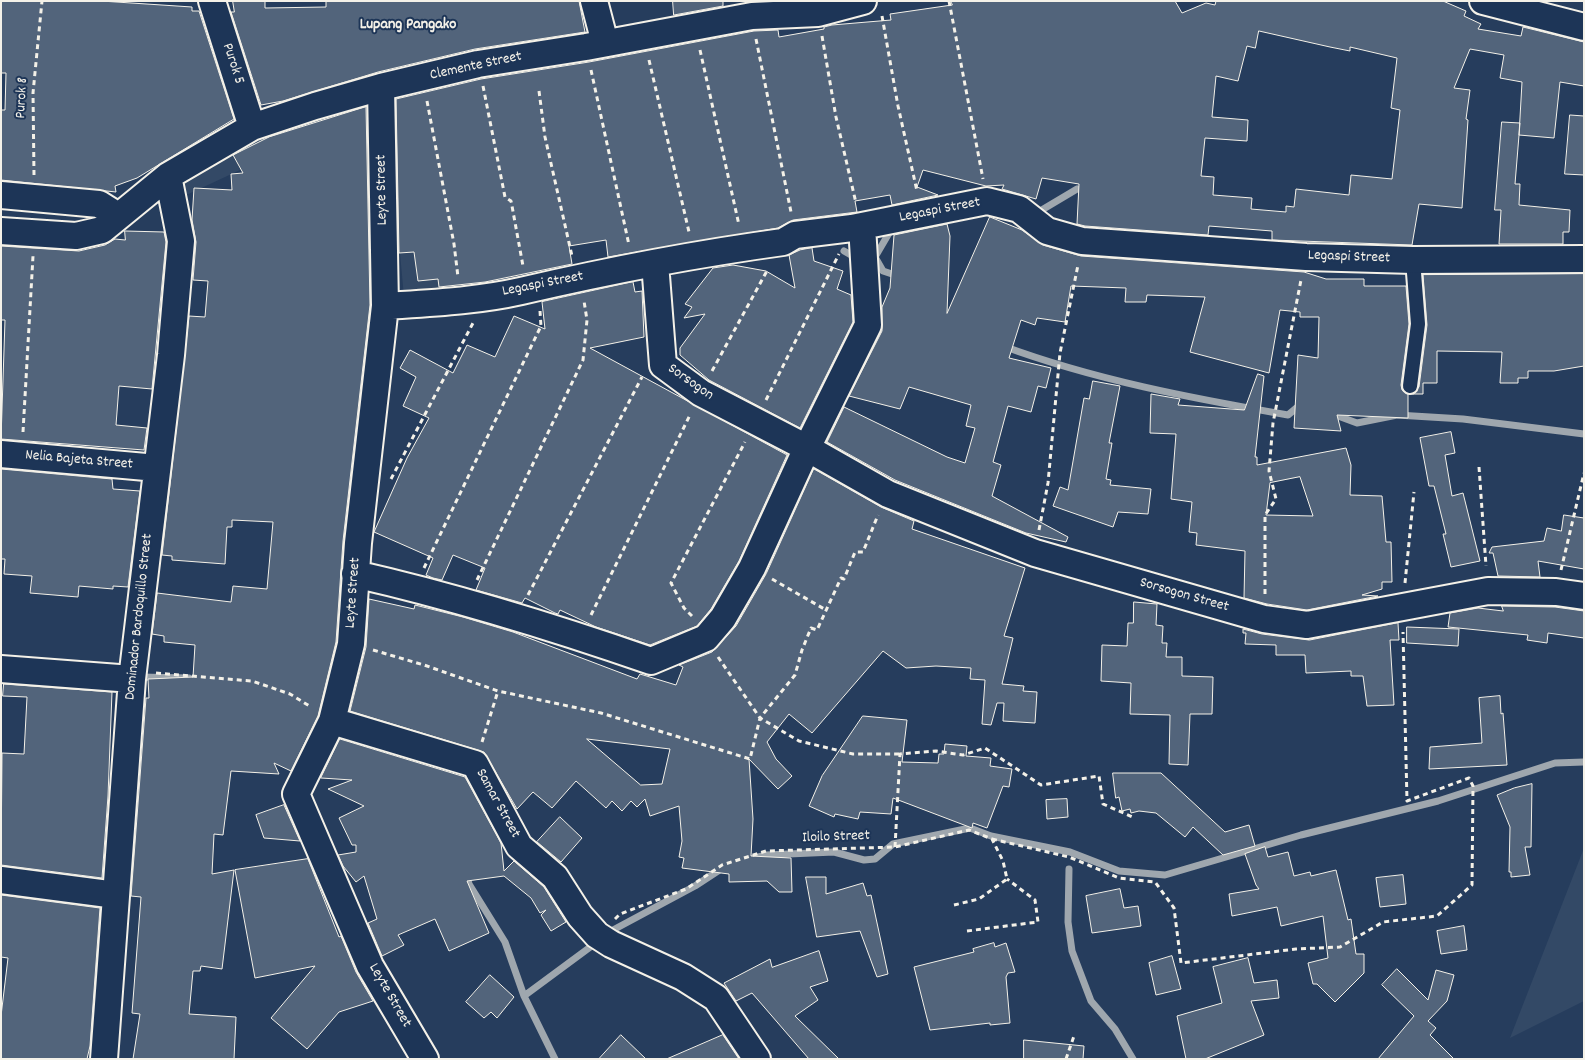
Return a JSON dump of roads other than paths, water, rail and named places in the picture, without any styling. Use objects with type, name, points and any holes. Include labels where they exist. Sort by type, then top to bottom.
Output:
[{"type":"street","points":[[594,1],[596,45]]},
{"type":"street","points":[[1483,1],[1584,27]]},
{"type":"street","name":"Purok 5","points":[[204,2],[252,127]]},
{"type":"street","name":"Clemente Street","points":[[1,231],[76,236],[102,230],[168,176],[252,127],[315,106],[381,88],[478,64],[596,45],[695,25],[752,16],[872,6]]},
{"type":"street","name":"Leyte Street","points":[[381,88],[385,306],[355,574],[351,644],[332,721],[296,794],[370,966],[425,1059]]},
{"type":"street","name":"Dominador Bardoquillo Street","points":[[104,1059],[132,676],[171,355],[181,241],[168,176]]},
{"type":"street","points":[[1,195],[99,204],[118,216]]},
{"type":"street","name":"Legaspi Street","points":[[385,306],[461,300],[525,290],[645,264],[862,226],[987,201],[1019,209],[1047,231],[1082,241],[1306,257],[1413,260],[1584,259]]},
{"type":"street","points":[[355,574],[415,588],[517,616],[651,661],[706,638],[724,618],[752,568],[807,448],[868,325],[862,226]]},
{"type":"street","name":"Sorsogon","points":[[645,264],[663,365],[701,393],[807,448]]},
{"type":"street","name":"Sorsogon Street","points":[[807,448],[888,494],[1035,553],[1264,619],[1307,625],[1488,591],[1556,592],[1584,596]]},
{"type":"street","name":"Nelia Bajeta Street","points":[[11,455],[157,468]]},
{"type":"street","points":[[1,669],[132,676]]},
{"type":"street","name":"Samar Street","points":[[332,721],[475,764],[520,846],[555,877],[580,916],[597,935],[611,944],[683,977],[716,998],[757,1059]]},
{"type":"street","points":[[1,880],[116,895]]},
{"type":"lane","points":[[1410,386],[1418,324],[1413,260]]},
{"type":"waterway","points":[[1035,214],[1077,189]]},
{"type":"waterway","points":[[892,228],[875,257],[883,271],[898,276]]},
{"type":"waterway","points":[[844,251],[851,255]]},
{"type":"waterway","points":[[1003,346],[1073,369],[1179,395],[1288,415],[1300,405],[1303,406]]},
{"type":"waterway","points":[[1330,413],[1357,423],[1397,415],[1463,419],[1584,434]]},
{"type":"waterway","points":[[140,677],[189,678]]},
{"type":"waterway","points":[[751,859],[766,855],[834,852],[864,860],[875,859],[893,844],[970,828],[991,836],[1070,852],[1119,871],[1165,875],[1301,835],[1438,801],[1555,763],[1584,762]]},
{"type":"waterway","points":[[613,930],[695,886],[724,867]]},
{"type":"waterway","points":[[1069,869],[1068,922],[1072,951],[1091,1001],[1115,1029],[1133,1059]]},
{"type":"waterway","points":[[466,873],[469,884],[505,942],[524,996],[555,1059]]},
{"type":"waterway","points":[[524,996],[593,945]]},
{"type":"district","name":"Lupang Pangako","points":[[408,26]]}]
